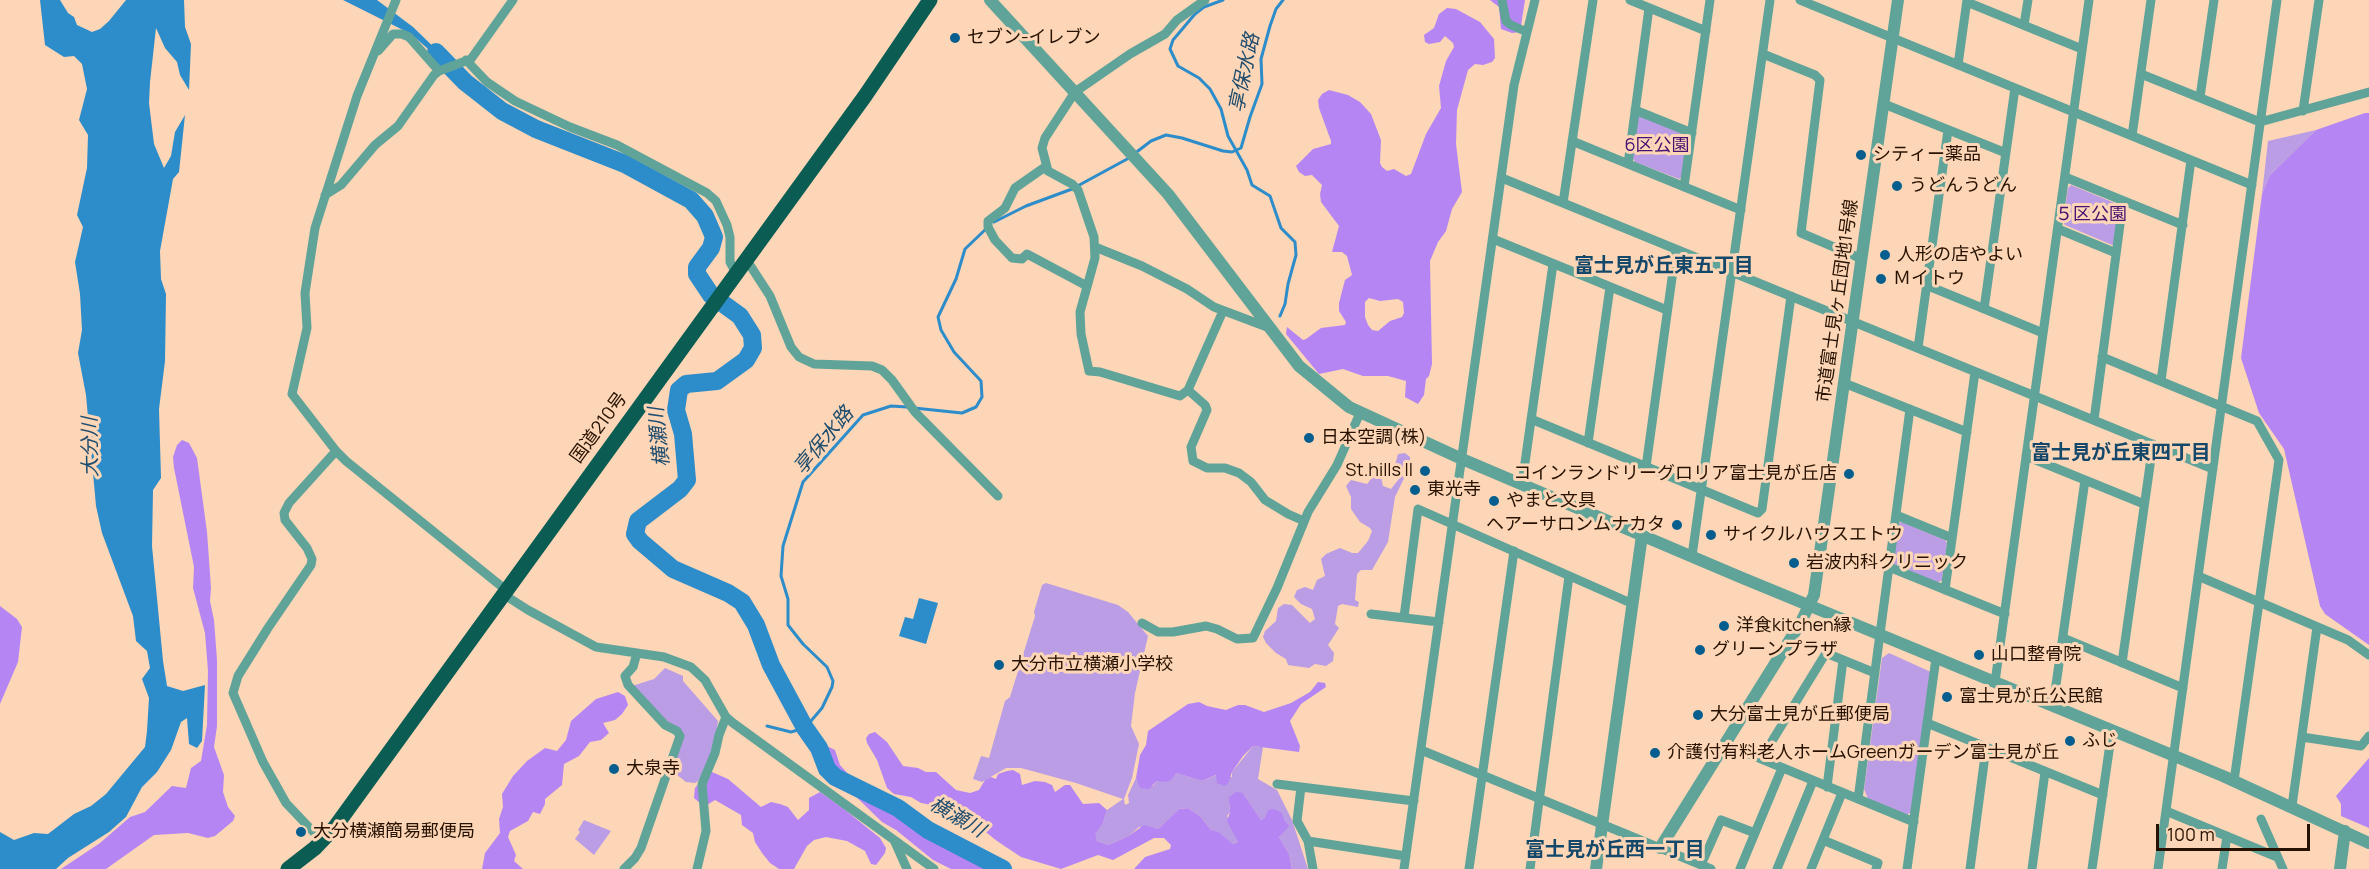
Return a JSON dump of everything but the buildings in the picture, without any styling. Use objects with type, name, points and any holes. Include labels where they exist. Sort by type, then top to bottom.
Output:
[{"type":"highway","name":"国道210号","points":[[294,867],[335,826],[865,96],[930,0]]},
{"type":"street","points":[[396,0],[369,62],[325,195],[312,243],[305,293],[307,328],[292,391],[294,397],[336,451],[528,610],[596,647],[672,659],[691,667],[705,680],[726,717],[738,728],[934,869]]},
{"type":"street","points":[[325,195],[341,185],[375,145],[398,126],[426,83],[439,70],[473,57],[513,0]]},
{"type":"street","points":[[990,0],[1168,194],[1268,327],[1307,374],[1340,401],[1360,413],[1462,459],[2234,781],[2369,843]]},
{"type":"street","points":[[1206,0],[1177,20],[1165,34],[1075,92],[1043,141],[1045,167],[1049,173],[1072,183],[1078,190],[1092,230],[1095,247],[1093,267],[1081,304],[1080,318],[1089,371],[1100,372],[1178,396],[1188,390],[1223,311]]},
{"type":"street","points":[[1502,0],[1506,21],[1511,26],[1527,32]]},
{"type":"street","points":[[1404,869],[1514,85],[1535,0]]},
{"type":"street","points":[[1563,203],[1593,0]]},
{"type":"street","points":[[1630,0],[1706,31]]},
{"type":"street","points":[[1684,187],[1710,0]]},
{"type":"street","points":[[1692,556],[1770,0]]},
{"type":"street","points":[[1800,0],[2252,185]]},
{"type":"street","name":"市道富士見ヶ丘団地1号線","points":[[1660,848],[1810,606],[1816,587],[1898,0]]},
{"type":"street","points":[[2024,25],[2028,0]]},
{"type":"street","points":[[1995,682],[2089,0]]},
{"type":"street","points":[[2132,136],[2151,0]]},
{"type":"street","points":[[2200,97],[2214,0]]},
{"type":"street","points":[[2158,869],[2277,0]]},
{"type":"street","points":[[2303,111],[2319,0]]},
{"type":"street","points":[[1958,65],[1967,1],[2082,49]]},
{"type":"street","points":[[1628,164],[1648,8]]},
{"type":"street","points":[[369,62],[391,35],[400,33],[409,38],[439,70]]},
{"type":"street","points":[[1762,54],[1815,75],[1820,80],[1801,234],[1862,260]]},
{"type":"street","points":[[466,60],[487,82],[515,101],[544,116],[617,145],[707,193],[718,205],[728,229],[732,279]]},
{"type":"street","points":[[2141,74],[2260,122],[2369,92]]},
{"type":"street","points":[[1984,309],[2015,88]]},
{"type":"street","points":[[1884,104],[2006,153]]},
{"type":"street","points":[[1635,110],[1692,133]]},
{"type":"street","points":[[1918,348],[1948,129]]},
{"type":"street","points":[[1572,141],[1741,210]]},
{"type":"street","points":[[2161,381],[2191,160]]},
{"type":"street","points":[[1045,167],[1015,188],[1007,205],[992,217],[988,227],[995,240],[1012,258],[1022,259],[1027,254],[1087,286]]},
{"type":"street","points":[[2065,177],[2183,225]]},
{"type":"street","points":[[1502,178],[2213,469]]},
{"type":"street","points":[[2094,420],[2123,202]]},
{"type":"street","points":[[2058,229],[2116,253]]},
{"type":"street","points":[[1493,239],[1667,310]]},
{"type":"street","points":[[1095,247],[1142,266],[1223,311],[1268,327]]},
{"type":"street","points":[[1646,467],[1676,249]]},
{"type":"street","points":[[746,259],[770,296],[791,348],[799,357],[814,364],[872,366],[882,370],[922,420],[998,496]]},
{"type":"street","points":[[1521,484],[1553,264]]},
{"type":"street","points":[[1926,285],[2043,333]]},
{"type":"street","points":[[1588,443],[1610,287]]},
{"type":"street","points":[[1531,419],[1754,512],[1761,511],[1791,296]]},
{"type":"street","points":[[2102,357],[2258,421],[2279,460],[2234,781]]},
{"type":"street","points":[[1945,590],[1975,372]]},
{"type":"street","points":[[1844,383],[1967,432]]},
{"type":"street","points":[[1188,390],[1205,405],[1207,410],[1191,447],[1193,461],[1207,468],[1226,468],[1239,473],[1251,482],[1265,500],[1304,521]]},
{"type":"street","points":[[1858,799],[1910,409]]},
{"type":"street","points":[[1142,623],[1158,632],[1173,632],[1206,626],[1218,629],[1237,639],[1253,638],[1311,506],[1337,465],[1360,413]]},
{"type":"street","points":[[2122,663],[2153,444]]},
{"type":"street","points":[[322,841],[286,803],[263,762],[233,693],[237,678],[311,565],[312,559],[307,548],[285,520],[284,513],[289,503],[336,451]]},
{"type":"street","points":[[2026,456],[2144,504]]},
{"type":"street","points":[[2053,706],[2085,480]]},
{"type":"street","points":[[1404,617],[1418,509],[1633,604]]},
{"type":"street","points":[[1896,515],[1952,538]]},
{"type":"street","points":[[1596,869],[1642,535]]},
{"type":"street","points":[[1469,869],[1514,551]]},
{"type":"street","points":[[1889,567],[2005,614]]},
{"type":"street","points":[[1530,869],[1569,576]]},
{"type":"street","points":[[2198,576],[2353,643],[2369,655]]},
{"type":"street","points":[[1371,614],[1439,622]]},
{"type":"street","points":[[2292,806],[2317,627]]},
{"type":"street","points":[[2063,639],[2183,688]]},
{"type":"street","points":[[624,869],[641,848],[680,736],[677,731],[664,725],[628,685],[625,676],[633,667],[637,653]]},
{"type":"street","points":[[1761,759],[1826,654],[1875,673]]},
{"type":"street","points":[[1907,869],[1936,658]]},
{"type":"street","points":[[1827,787],[1843,660]]},
{"type":"street","points":[[697,869],[706,831],[702,784],[716,753],[726,717]]},
{"type":"street","points":[[1927,723],[2103,795]]},
{"type":"street","points":[[2092,869],[2112,730]]},
{"type":"street","points":[[2302,737],[2361,746],[2369,736]]},
{"type":"street","points":[[1725,744],[1914,822]]},
{"type":"street","points":[[1970,869],[1986,748]]},
{"type":"street","points":[[1421,750],[1706,867],[1721,820],[1755,833]]},
{"type":"street","points":[[1740,869],[1782,768]]},
{"type":"street","points":[[2032,869],[2045,772]]},
{"type":"street","points":[[1777,869],[1813,781]]},
{"type":"street","points":[[1277,784],[1414,801]]},
{"type":"street","points":[[1301,787],[1298,820],[1308,841],[1313,869]]},
{"type":"street","points":[[1811,869],[1842,793]]},
{"type":"street","points":[[2166,811],[2277,857]]},
{"type":"street","points":[[2261,819],[2283,869]]},
{"type":"street","points":[[2340,869],[2345,831]]},
{"type":"street","points":[[2222,869],[2227,836]]},
{"type":"street","points":[[894,840],[907,869]]},
{"type":"street","points":[[1823,840],[1878,863],[1875,869]]},
{"type":"street","points":[[1308,841],[1406,855]]},
{"type":"green space","name":"6区公園","points":[[1641,115],[1686,135],[1688,138],[1682,177],[1679,179],[1635,162],[1632,157],[1638,117]]},
{"type":"green space","points":[[2316,130],[2270,175],[2262,194],[2268,141]]},
{"type":"green space","name":"５区公園","points":[[2071,185],[2117,204],[2120,208],[2115,243],[2112,245],[2065,225],[2063,222],[2068,188]]},
{"type":"green space","points":[[1405,453],[1410,457],[1410,466],[1395,497],[1388,542],[1372,570],[1361,570],[1357,574],[1355,600],[1359,602],[1358,607],[1342,604],[1338,606],[1335,624],[1339,628],[1328,645],[1334,653],[1333,661],[1326,666],[1315,664],[1309,668],[1288,665],[1286,659],[1266,643],[1263,637],[1265,631],[1276,621],[1278,608],[1284,604],[1292,605],[1310,623],[1315,619],[1312,609],[1301,604],[1294,597],[1297,590],[1305,587],[1313,590],[1317,580],[1325,576],[1321,559],[1326,554],[1340,548],[1358,553],[1368,541],[1372,531],[1360,522],[1351,509],[1351,497],[1346,486],[1351,480],[1367,484],[1375,474],[1381,477],[1383,486],[1391,489],[1402,475],[1395,465],[1398,454]]},
{"type":"green space","points":[[1902,522],[1945,540],[1947,543],[1942,580],[1937,583],[1893,565],[1896,524]]},
{"type":"green space","points":[[1046,583],[1118,605],[1128,612],[1148,636],[1135,693],[1131,726],[1139,744],[1132,778],[1124,799],[1125,805],[1129,803],[1128,795],[1136,778],[1140,787],[1153,786],[1157,781],[1176,773],[1202,781],[1217,775],[1232,777],[1232,772],[1253,746],[1263,747],[1258,779],[1277,790],[1292,820],[1308,869],[1292,869],[1289,854],[1279,837],[1281,833],[1265,819],[1261,820],[1243,793],[1229,801],[1230,812],[1227,816],[1238,842],[1233,844],[1211,830],[1201,817],[1188,808],[1179,809],[1158,829],[1139,827],[1130,835],[1109,845],[1097,841],[1094,834],[1103,823],[1107,810],[1123,799],[1021,768],[1006,768],[982,782],[973,779],[981,756],[989,758],[1005,701],[1010,697],[1035,616],[1034,612],[1042,585]]},
{"type":"green space","points":[[1889,653],[1931,672],[1912,812],[1906,815],[1868,799],[1864,789],[1882,658]]},
{"type":"green space","points":[[665,668],[683,676],[683,681],[718,721],[714,748],[706,769],[695,783],[686,782],[672,771],[682,736],[632,686],[654,679]]},
{"type":"green space","points":[[584,820],[611,831],[594,855],[575,839]]},
{"type":"shaded area","points":[[1490,0],[1525,0],[1520,32],[1512,33],[1501,29],[1499,7]]},
{"type":"shaded area","points":[[1447,8],[1456,9],[1480,22],[1494,39],[1495,58],[1492,62],[1483,65],[1475,64],[1468,70],[1457,110],[1456,144],[1462,192],[1452,209],[1446,231],[1438,242],[1430,261],[1432,364],[1426,379],[1424,395],[1418,404],[1405,397],[1406,381],[1388,376],[1363,376],[1343,369],[1319,374],[1286,334],[1287,327],[1303,340],[1321,328],[1345,325],[1346,322],[1339,311],[1339,303],[1345,280],[1352,275],[1347,256],[1342,252],[1332,252],[1339,226],[1321,202],[1322,185],[1312,175],[1305,176],[1299,172],[1296,166],[1313,149],[1331,144],[1318,100],[1329,90],[1348,95],[1360,102],[1371,114],[1381,140],[1380,163],[1382,167],[1387,171],[1394,169],[1406,176],[1411,174],[1426,134],[1441,108],[1439,86],[1446,61],[1454,47],[1445,36],[1440,42],[1429,44],[1425,42],[1424,35],[1434,28],[1439,14]],"holes":[[[1369,298],[1380,301],[1398,299],[1403,302],[1404,313],[1402,317],[1390,321],[1378,331],[1372,330],[1365,317],[1365,302]]]},
{"type":"shaded area","points":[[2369,113],[2369,645],[2325,614],[2320,606],[2284,449],[2259,413],[2241,358],[2262,194],[2270,175],[2316,130]]},
{"type":"shaded area","points":[[182,440],[189,443],[197,458],[207,532],[210,601],[217,660],[217,726],[214,747],[224,775],[223,792],[228,807],[235,816],[233,821],[215,836],[208,838],[188,833],[154,835],[106,869],[61,869],[100,843],[130,817],[145,812],[172,786],[186,788],[191,768],[201,761],[207,725],[208,671],[205,633],[193,588],[194,567],[174,468],[173,457],[177,445]]},
{"type":"shaded area","points":[[0,606],[17,619],[22,627],[18,662],[0,704]]},
{"type":"shaded area","points":[[1318,682],[1325,683],[1326,687],[1301,704],[1290,721],[1300,746],[1299,752],[1253,746],[1243,756],[1232,772],[1228,784],[1224,786],[1217,783],[1216,775],[1202,781],[1176,773],[1171,780],[1157,781],[1149,789],[1140,788],[1136,778],[1140,755],[1146,745],[1148,731],[1188,704],[1199,702],[1226,710],[1245,705],[1264,712],[1291,703],[1310,692]]},
{"type":"shaded area","points":[[618,692],[625,696],[628,705],[615,720],[603,723],[609,733],[601,740],[590,742],[579,756],[564,764],[562,785],[545,799],[540,814],[533,812],[528,821],[510,831],[508,837],[516,855],[514,861],[523,869],[482,869],[485,853],[500,833],[502,794],[513,776],[527,761],[545,748],[557,751],[566,740],[571,721],[596,699]]},
{"type":"shaded area","points":[[875,732],[887,742],[903,766],[936,772],[956,790],[970,793],[979,790],[985,780],[991,777],[996,779],[998,774],[1013,770],[1020,774],[1022,785],[1035,781],[1045,782],[1052,785],[1055,792],[1065,785],[1070,785],[1083,804],[1099,803],[1107,810],[1103,823],[1095,834],[1097,841],[1109,845],[1144,825],[1158,829],[1179,809],[1188,808],[1201,817],[1211,830],[1218,832],[1233,844],[1238,842],[1227,821],[1230,812],[1229,797],[1236,792],[1243,793],[1261,820],[1265,818],[1268,810],[1274,809],[1282,813],[1289,826],[1279,837],[1289,854],[1292,869],[1134,869],[1145,857],[1170,849],[1171,845],[1164,838],[1154,838],[1113,860],[1098,855],[1061,869],[1021,857],[967,817],[948,808],[921,803],[911,797],[894,794],[887,788],[877,760],[867,743],[866,738]]},
{"type":"shaded area","points":[[825,745],[835,750],[840,765],[858,785],[889,803],[931,834],[998,869],[951,869],[933,860],[896,830],[882,822],[841,782],[826,761],[822,748]]},
{"type":"shaded area","points":[[2369,758],[2369,828],[2341,816],[2341,804],[2336,796]]},
{"type":"shaded area","points":[[712,772],[728,779],[761,807],[771,802],[780,804],[788,807],[798,820],[809,810],[809,798],[820,792],[880,838],[886,848],[885,853],[876,865],[871,864],[865,851],[847,841],[826,837],[814,840],[807,846],[794,869],[779,869],[762,853],[755,842],[753,833],[742,825],[741,815],[715,800],[707,805],[701,804],[694,798],[695,788],[707,773]]},
{"type":"water","name":"大分川","points":[[40,0],[60,0],[68,13],[74,17],[77,25],[92,32],[100,29],[109,21],[126,0],[184,0],[185,27],[191,44],[189,90],[180,75],[177,62],[165,48],[156,28],[150,82],[149,103],[154,144],[164,168],[171,156],[175,132],[185,115],[179,172],[173,179],[160,251],[161,279],[166,294],[165,361],[159,409],[161,478],[153,490],[152,546],[167,686],[183,691],[205,685],[202,741],[197,748],[189,744],[187,718],[181,722],[171,750],[157,772],[142,787],[126,817],[109,832],[68,858],[56,869],[0,869],[0,832],[14,840],[34,833],[48,834],[106,794],[145,747],[149,698],[142,679],[150,668],[147,651],[136,641],[133,616],[102,533],[96,506],[86,395],[78,353],[82,330],[75,262],[83,227],[77,215],[87,168],[88,135],[79,120],[87,89],[82,64],[74,56],[64,57],[45,45]]},
{"type":"water","points":[[343,0],[377,0],[413,27],[448,61],[441,66],[427,48],[411,34]]},
{"type":"water","points":[[919,598],[938,603],[926,644],[899,636],[905,617],[913,619]]},
{"type":"waterway","name":"享保水路","points":[[1223,0],[1204,7],[1195,14],[1173,40],[1170,49],[1178,66],[1199,78],[1210,89],[1221,109],[1228,136],[1247,170],[1252,185],[1270,196],[1281,228],[1295,242],[1296,255],[1280,316]]},
{"type":"waterway","name":"享保水路","points":[[1134,154],[1151,141],[1166,135],[1223,151],[1232,152],[1241,148],[1262,84],[1261,59],[1270,26],[1276,9],[1283,0]]},
{"type":"waterway","name":"横瀬川","points":[[436,52],[465,82],[502,111],[536,129],[625,164],[691,200],[705,216],[714,237],[711,248],[697,267],[697,274],[711,295],[740,316],[752,335],[753,348],[746,360],[717,381],[686,384],[679,390],[676,410],[683,434],[687,480],[680,489],[638,521],[635,534],[673,569],[728,593],[742,602],[756,625],[771,665],[805,728],[819,748],[827,769],[835,777],[898,808],[928,830],[1003,869]]},
{"type":"waterway","name":"享保水路","points":[[994,222],[1026,206],[1072,189],[1129,158]]},
{"type":"waterway","name":"享保水路","points":[[914,408],[962,413],[976,407],[982,397],[981,381],[954,352],[941,330],[938,317],[956,279],[965,249],[987,228]]},
{"type":"waterway","name":"享保水路","points":[[767,726],[791,732],[805,728],[822,708],[833,681],[827,667],[803,644],[788,625],[788,599],[781,576],[783,546],[803,482],[863,415],[891,406],[907,407]]},
{"type":"place","name":"セブン-イレブン","points":[[955,38]]},
{"type":"place","name":"シティー薬品","points":[[1861,155]]},
{"type":"place","name":"うどんうどん","points":[[1897,186]]},
{"type":"place","name":"人形の店やよい","points":[[1885,255]]},
{"type":"place","name":"Ｍイトウ","points":[[1881,279]]},
{"type":"place","name":"日本空調(株)","points":[[1309,438]]},
{"type":"place","name":"St.hills II","points":[[1425,471]]},
{"type":"place","name":"コインランドリーグロリア富士見が丘店","points":[[1849,474]]},
{"type":"place","name":"東光寺","points":[[1415,490]]},
{"type":"place","name":"やまと文具","points":[[1494,501]]},
{"type":"place","name":"ヘアーサロンムナカタ","points":[[1677,525]]},
{"type":"place","name":"サイクルハウスエトウ","points":[[1711,535]]},
{"type":"place","name":"岩波内科クリニック","points":[[1794,563]]},
{"type":"place","name":"洋食kitchen縁","points":[[1724,626]]},
{"type":"place","name":"グリーンプラザ","points":[[1700,650]]},
{"type":"place","name":"山口整骨院","points":[[1979,655]]},
{"type":"place","name":"大分市立横瀬小学校","points":[[999,665]]},
{"type":"place","name":"富士見が丘公民館","points":[[1947,697]]},
{"type":"place","name":"大分富士見が丘郵便局","points":[[1698,715]]},
{"type":"place","name":"ふじ","points":[[2070,741]]},
{"type":"place","name":"介護付有料老人ホームGreenガーデン富士見が丘","points":[[1655,753]]},
{"type":"place","name":"大泉寺","points":[[614,769]]},
{"type":"place","name":"大分横瀬簡易郵便局","points":[[301,832]]},
{"type":"district","name":"富士見が丘東五丁目","points":[[1664,266]]},
{"type":"district","name":"富士見が丘東四丁目","points":[[2121,453]]},
{"type":"district","name":"富士見が丘西一丁目","points":[[1615,850]]}]
